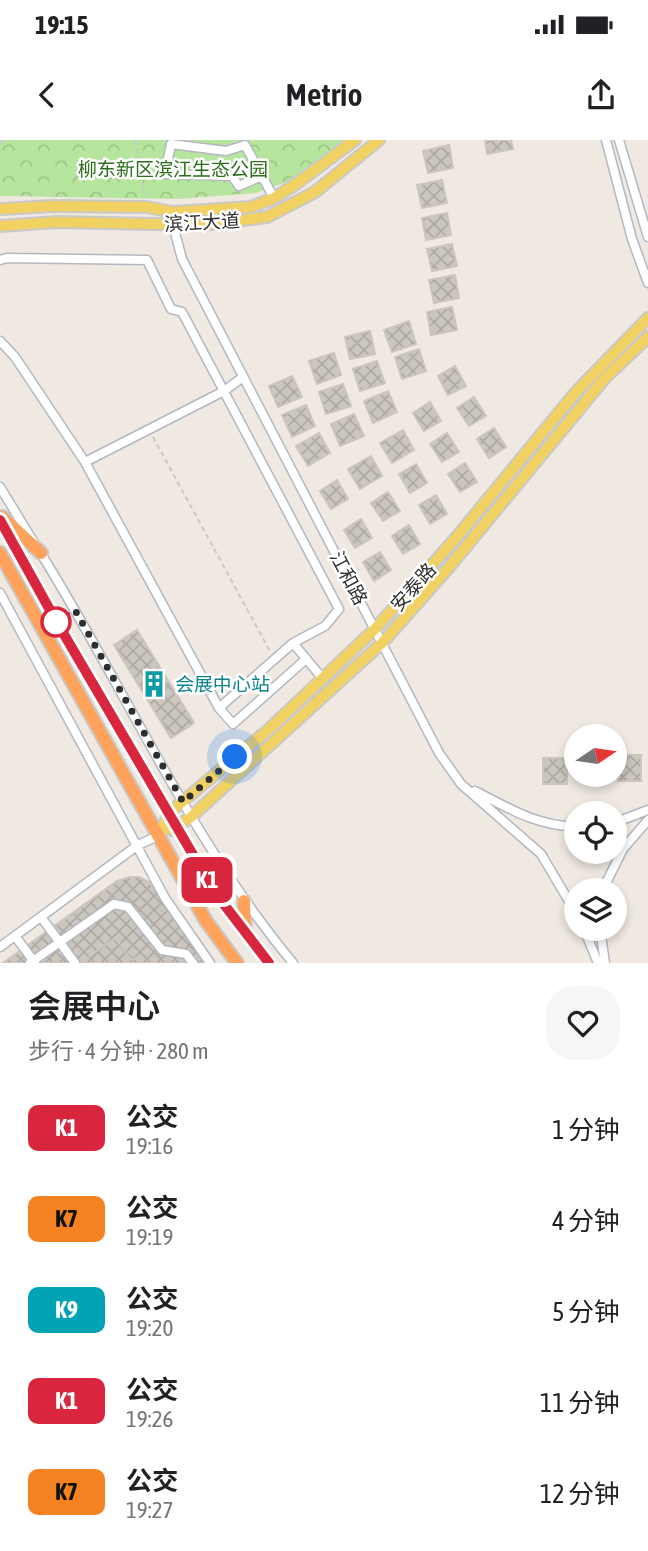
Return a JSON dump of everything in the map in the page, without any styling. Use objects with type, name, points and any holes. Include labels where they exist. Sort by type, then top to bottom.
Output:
[{"type":"highway","points":[[0,518],[41,552]]},
{"type":"highway","points":[[0,518],[55,619],[216,894],[269,963]]},
{"type":"highway","points":[[0,554],[206,921],[237,963]]},
{"type":"highway","points":[[244,901],[245,933]]},
{"type":"main road","name":"滨江大道","points":[[0,209],[52,206],[147,207],[172,212],[251,207],[274,198],[355,140]]},
{"type":"main road","name":"滨江大道","points":[[0,226],[57,222],[202,225],[267,217],[315,192],[379,140]]},
{"type":"main road","name":"安泰路","points":[[160,835],[169,813],[268,730],[376,628],[455,539],[576,392],[648,318]]},
{"type":"main road","name":"安泰路","points":[[160,835],[191,817],[383,642],[450,566],[605,378],[648,337]]},
{"type":"street","points":[[606,140],[632,239],[648,283]]},
{"type":"street","points":[[619,140],[648,237]]},
{"type":"street","points":[[262,176],[239,186],[232,176],[165,174],[171,144],[226,151],[245,145],[262,176],[274,198]]},
{"type":"street","name":"江和路","points":[[172,212],[182,259],[376,628],[427,732],[461,784],[541,854],[564,893]]},
{"type":"street","points":[[0,260],[147,260],[171,309],[182,312],[339,609],[324,626],[293,643],[219,708]]},
{"type":"street","points":[[0,341],[15,357],[85,462],[219,708],[233,724],[306,659]]},
{"type":"street","points":[[85,462],[224,391],[243,377]]},
{"type":"street","points":[[0,487],[41,552],[191,817],[244,901],[293,963]]},
{"type":"street","points":[[0,593],[171,907],[210,963]]},
{"type":"street","points":[[293,643],[323,679]]},
{"type":"street","points":[[461,784],[528,819],[564,826]]},
{"type":"street","points":[[627,818],[648,810]]},
{"type":"street","points":[[608,878],[623,849],[648,820]]},
{"type":"street","name":"安泰路","points":[[0,947],[138,845],[160,835]]},
{"type":"street","points":[[15,936],[32,962],[106,908],[121,904],[128,906],[162,950],[186,954],[193,963]]},
{"type":"street","points":[[41,917],[75,963]]},
{"type":"street","points":[[589,941],[598,963]]},
{"type":"street","points":[[602,941],[605,963]]},
{"type":"path","points":[[0,143],[4,140]]},
{"type":"path","points":[[135,140],[147,207]]},
{"type":"path","points":[[149,430],[274,660]]},
{"type":"green space","name":"柳东新区滨江生态公园","points":[[0,140],[346,140],[287,182],[256,193],[177,199],[0,196]]},
{"type":"building","points":[[485,140],[511,140],[513,149],[487,154]]},
{"type":"building","points":[[449,145],[453,168],[428,173],[423,151]]},
{"type":"building","points":[[442,180],[447,203],[422,208],[417,185]]},
{"type":"building","points":[[447,213],[451,235],[426,240],[422,218]]},
{"type":"building","points":[[452,244],[457,266],[432,271],[427,249]]},
{"type":"building","points":[[455,275],[459,298],[434,303],[429,280]]},
{"type":"building","points":[[452,307],[457,330],[431,335],[427,312]]},
{"type":"building","points":[[409,321],[416,344],[392,352],[384,330]]},
{"type":"building","points":[[370,331],[375,354],[350,359],[345,337]]},
{"type":"building","points":[[419,349],[426,371],[402,379],[395,357]]},
{"type":"building","points":[[334,353],[341,375],[317,384],[309,361]]},
{"type":"building","points":[[377,361],[385,383],[360,391],[353,369]]},
{"type":"building","points":[[455,366],[466,386],[448,395],[438,376]]},
{"type":"building","points":[[292,376],[302,397],[278,407],[269,386]]},
{"type":"building","points":[[343,384],[351,406],[326,414],[319,392]]},
{"type":"building","points":[[388,391],[397,412],[373,423],[364,401]]},
{"type":"building","points":[[474,397],[486,416],[469,426],[457,408]]},
{"type":"building","points":[[430,402],[441,421],[424,431],[413,413]]},
{"type":"building","points":[[306,405],[315,426],[292,437],[282,415]]},
{"type":"building","points":[[354,414],[364,436],[340,446],[331,424]]},
{"type":"building","points":[[494,428],[506,447],[489,458],[477,439]]},
{"type":"building","points":[[403,430],[414,450],[392,463],[380,443]]},
{"type":"building","points":[[319,433],[330,453],[308,466],[296,446]]},
{"type":"building","points":[[447,433],[459,452],[442,462],[430,444]]},
{"type":"building","points":[[371,456],[382,476],[360,489],[348,469]]},
{"type":"building","points":[[465,463],[477,482],[460,492],[448,474]]},
{"type":"building","points":[[416,464],[427,483],[410,493],[399,474]]},
{"type":"building","points":[[337,480],[348,499],[331,509],[320,491]]},
{"type":"building","points":[[388,492],[400,511],[383,521],[371,503]]},
{"type":"building","points":[[436,495],[447,514],[430,524],[419,505]]},
{"type":"building","points":[[361,519],[372,538],[355,548],[344,530]]},
{"type":"building","points":[[409,525],[420,544],[403,554],[392,536]]},
{"type":"building","points":[[380,552],[391,570],[374,581],[363,562]]},
{"type":"building","name":"会展中心站","points":[[137,630],[194,723],[171,738],[114,645]]},
{"type":"building","points":[[627,755],[641,755],[641,781],[627,781]]},
{"type":"building","points":[[543,758],[564,758],[564,784],[543,784]]},
{"type":"building","points":[[139,877],[149,882],[208,963],[3,963],[117,881]]},
{"type":"building","points":[[115,938],[132,960],[139,956],[143,963],[80,963]]},
{"type":"bus line","name":"K1","points":[[0,520],[216,894],[269,963]]},
{"type":"place","name":"会展中心站","points":[[154,684]]},
{"type":"route","points":[[56,622],[75,610],[183,802],[235,757]]}]
